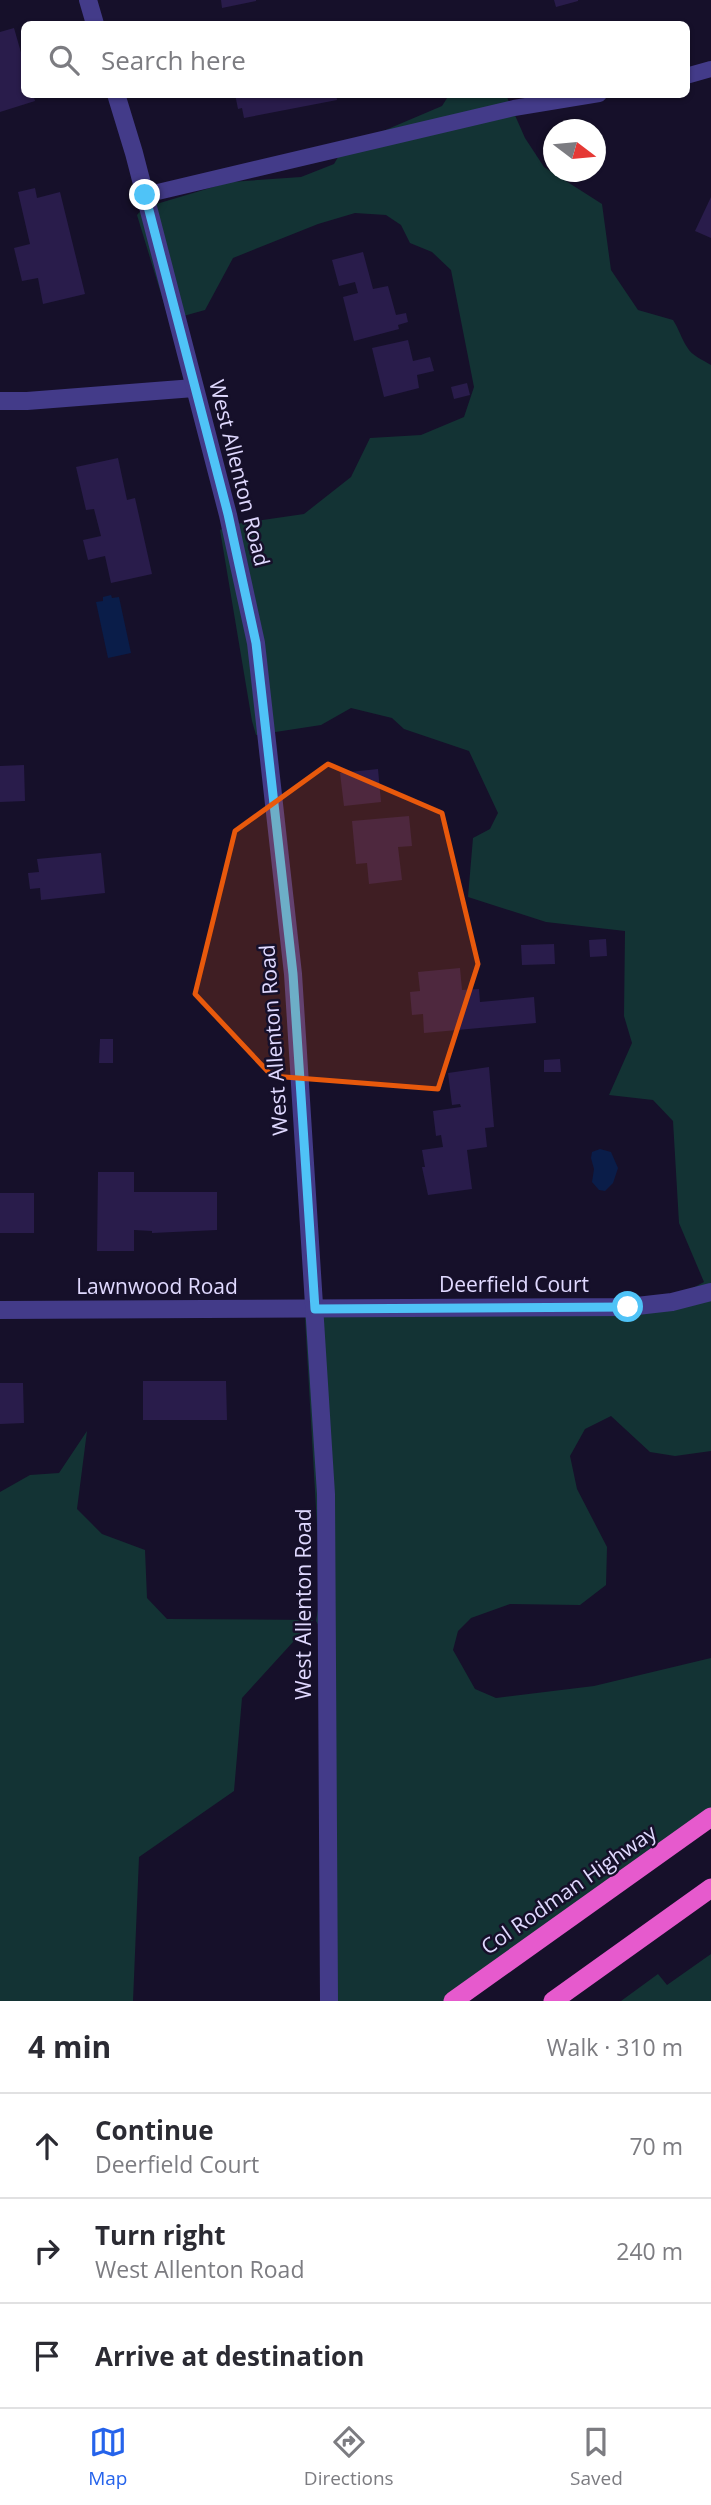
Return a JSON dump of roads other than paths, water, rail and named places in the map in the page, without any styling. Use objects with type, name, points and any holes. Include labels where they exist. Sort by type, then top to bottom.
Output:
[{"type":"highway","name":"Col Rodman Highway","points":[[453,2001],[711,1817]]},
{"type":"highway","points":[[552,2001],[711,1888]]},
{"type":"street","points":[[88,0],[94,21]]},
{"type":"street","name":"West Allenton Road","points":[[117,98],[228,514],[256,643],[293,974],[326,1494],[329,2001]]},
{"type":"street","points":[[0,401],[194,388]]},
{"type":"street","name":"Deerfield Court","points":[[315,1309],[628,1307],[671,1302],[711,1292]]},
{"type":"street","name":"Lawnwood Road","points":[[0,1310],[315,1309]]},
{"type":"lane","points":[[690,75],[711,68]]},
{"type":"lane","points":[[145,195],[514,108],[575,98]]},
{"type":"water","points":[[111,595],[112,598],[119,597],[131,653],[108,658],[96,602]]},
{"type":"water","points":[[600,1149],[611,1152],[618,1168],[613,1183],[605,1191],[599,1190],[592,1182],[592,1152]]}]
